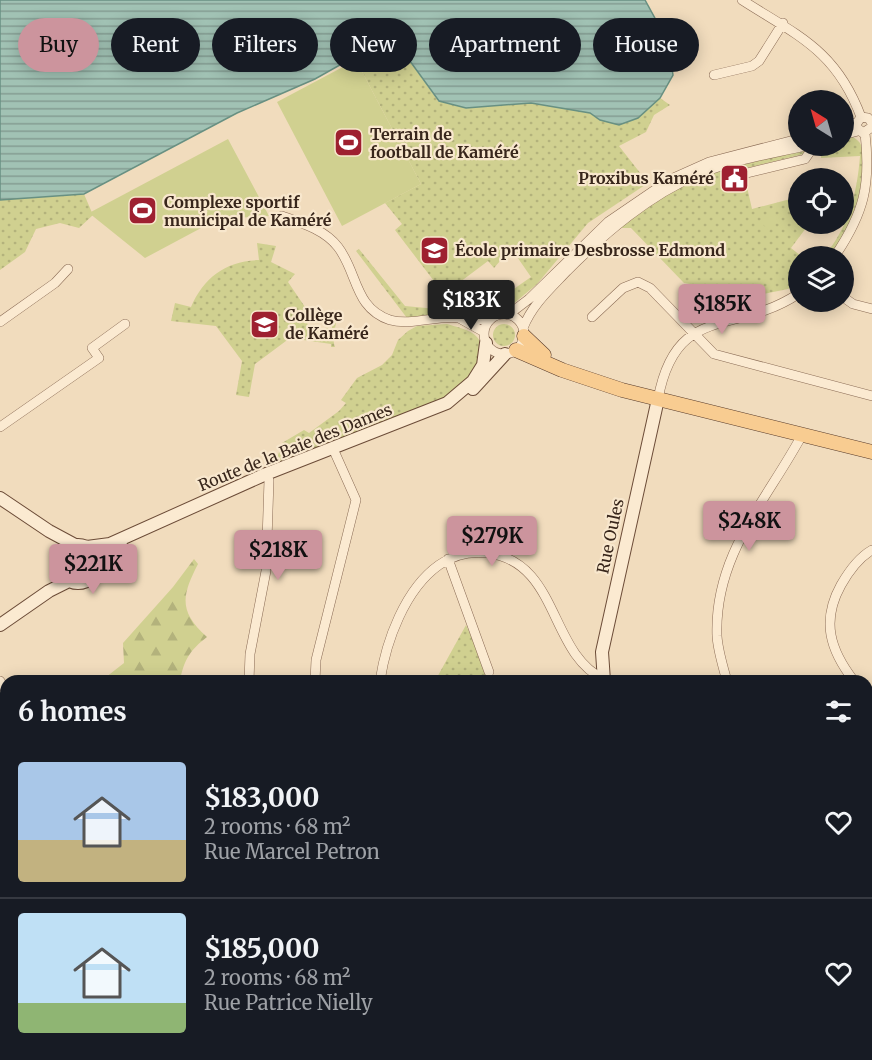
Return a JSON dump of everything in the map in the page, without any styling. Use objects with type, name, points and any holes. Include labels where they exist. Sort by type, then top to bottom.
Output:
[{"type":"main road","points":[[523,332],[562,370]]},
{"type":"main road","name":"Route de la Baie des Dames","points":[[81,546],[110,544],[266,474],[447,403],[473,381],[483,365],[485,338]]},
{"type":"main road","points":[[511,352],[658,399],[872,452]]},
{"type":"main road","name":"Route de la Baie des Dames","points":[[97,561],[114,549],[269,480],[448,407],[476,387],[511,352]]},
{"type":"main road","name":"Rue Oules","points":[[604,675],[602,652],[658,399]]},
{"type":"main road","points":[[0,498],[49,531],[81,546],[97,561],[95,572],[87,581],[77,583],[69,581],[60,571]]},
{"type":"main road","points":[[0,616],[48,584],[60,571],[61,555],[49,531]]},
{"type":"main road","points":[[61,555],[81,546]]},
{"type":"main road","points":[[0,625],[49,591],[69,581]]},
{"type":"street","points":[[742,0],[783,23],[832,64],[850,91],[867,125],[869,193],[842,246]]},
{"type":"street","points":[[714,75],[752,66],[759,61],[783,23]]},
{"type":"street","points":[[459,318],[485,338],[494,352],[511,352],[523,332],[528,315],[539,300],[617,225],[673,187],[726,161],[788,142]]},
{"type":"street","points":[[508,315],[529,299],[608,222],[671,179],[693,167],[788,149]]},
{"type":"street","points":[[726,161],[730,173],[740,175],[805,159],[807,156]]},
{"type":"street","points":[[282,216],[309,226],[337,246],[360,295],[377,315],[400,322],[438,317],[490,320],[498,315],[508,315],[518,320],[523,332]]},
{"type":"street","points":[[0,322],[55,283],[68,269]]},
{"type":"street","points":[[592,317],[623,288],[638,282],[650,288],[714,354],[872,396]]},
{"type":"street","points":[[658,399],[667,364],[676,348],[693,334],[720,322],[770,309],[788,299]]},
{"type":"street","points":[[854,304],[872,309]]},
{"type":"street","points":[[485,338],[490,320]]},
{"type":"street","points":[[0,427],[99,358],[92,348],[125,324]]},
{"type":"street","points":[[726,675],[717,638],[718,614],[725,579],[750,516],[802,435]]},
{"type":"street","points":[[315,675],[316,660],[356,500],[335,453]]},
{"type":"street","points":[[249,675],[250,654],[266,571],[270,520],[269,480]]},
{"type":"street","points":[[849,675],[840,663],[829,628],[832,602],[850,568],[872,550]]},
{"type":"street","points":[[382,675],[391,637],[409,599],[421,582],[448,559],[480,552],[498,554],[525,569],[535,579],[585,667],[597,675]]},
{"type":"street","points":[[448,559],[489,672]]},
{"type":"green space","points":[[417,71],[438,101],[466,108],[531,103],[590,113],[600,120],[638,118],[660,98],[670,105],[654,115],[646,132],[619,146],[648,183],[588,223],[537,284],[507,309],[486,316],[430,315],[407,318],[356,251],[359,249],[405,306],[479,313],[531,277],[513,251],[500,248],[500,261],[494,268],[488,261],[452,288],[437,285],[395,230],[402,224],[385,203],[421,184],[362,72]]},
{"type":"green space","name":"Terrain de football de Kaméré","points":[[333,72],[362,72],[421,184],[342,226],[277,102]]},
{"type":"green space","points":[[854,138],[859,142],[863,149],[863,168],[860,194],[854,212],[860,156],[821,158],[821,156],[854,156]]},
{"type":"green space","points":[[228,139],[269,216],[218,219],[145,258],[89,213]]},
{"type":"green space","points":[[788,153],[788,156],[796,156],[739,170],[734,167]]},
{"type":"green space","points":[[722,169],[726,171],[721,177],[730,187],[747,187],[752,209],[788,200],[788,234],[802,234],[792,246],[788,246],[788,289],[744,298],[745,310],[742,310],[740,292],[684,283],[631,228],[619,228],[676,188]]},
{"type":"green space","points":[[84,194],[93,215],[79,228],[60,223],[36,229],[25,252],[0,270],[0,200]]},
{"type":"green space","points":[[783,213],[769,231],[760,221],[762,219]]},
{"type":"green space","points":[[839,234],[844,234],[837,246],[833,245]]},
{"type":"green space","points":[[257,243],[276,246],[271,262],[295,274],[288,282],[305,307],[308,328],[332,328],[332,322],[336,323],[335,347],[331,347],[331,344],[290,338],[255,364],[249,397],[236,395],[242,361],[216,326],[171,321],[175,303],[191,307],[202,287],[226,267],[259,260]]},
{"type":"green space","points":[[447,324],[471,332],[482,346],[482,356],[478,366],[462,384],[437,403],[274,467],[282,443],[304,430],[309,433],[339,411],[346,403],[341,400],[357,378],[382,365],[392,355],[398,340],[408,331],[417,326]]},
{"type":"green space","points":[[504,324],[512,327],[515,335],[512,343],[504,346],[496,343],[493,335],[496,327]]},
{"type":"green space","points":[[77,554],[84,557],[87,564],[84,571],[77,574],[70,571],[67,564],[70,557]]},
{"type":"green space","points":[[194,559],[198,564],[186,594],[187,611],[207,637],[189,656],[182,675],[109,675],[124,663],[123,643],[173,587]]},
{"type":"green space","points":[[466,625],[488,675],[438,675]]},
{"type":"shaded area","points":[[0,0],[645,0],[655,18],[593,18],[593,72],[673,72],[660,98],[638,118],[619,125],[600,120],[590,113],[531,103],[466,108],[439,101],[417,71],[417,18],[330,18],[330,71],[315,79],[237,113],[84,194],[0,200]]},
{"type":"place","name":"Terrain de football de Kaméré","points":[[349,143]]},
{"type":"place","name":"Proxibus Kaméré","points":[[735,178]]},
{"type":"place","name":"Complexe sportif municipal de Kaméré","points":[[143,211]]},
{"type":"place","name":"École primaire Desbrosse Edmond","points":[[434,250]]},
{"type":"place","name":"Collège de Kaméré","points":[[264,324]]}]
